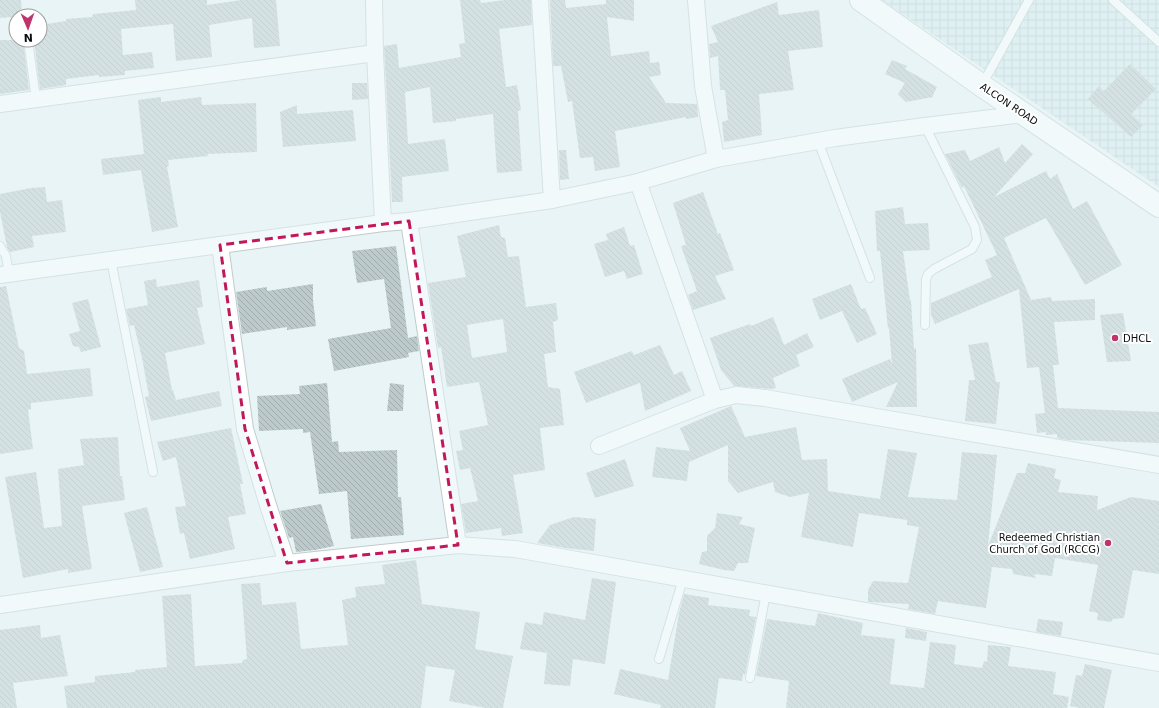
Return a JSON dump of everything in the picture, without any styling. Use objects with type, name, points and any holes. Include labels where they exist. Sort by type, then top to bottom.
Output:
[{"type":"main road","name":"ALCON ROAD","points":[[860,0],[981,85],[1159,206]]},
{"type":"street","points":[[374,0],[383,224]]},
{"type":"street","points":[[540,0],[552,200]]},
{"type":"street","points":[[696,0],[703,86],[716,159]]},
{"type":"street","points":[[0,104],[375,53]]},
{"type":"street","points":[[4,275],[409,221],[552,200],[638,182],[716,159],[818,141],[1024,114]]},
{"type":"street","points":[[638,182],[715,400]]},
{"type":"street","points":[[409,221],[458,545]]},
{"type":"street","points":[[220,245],[245,429],[287,563]]},
{"type":"street","points":[[599,446],[715,400],[736,395],[765,398],[1159,465]]},
{"type":"street","points":[[0,605],[287,563],[458,545],[515,549],[1159,663]]},
{"type":"lane","points":[[981,85],[1029,0]]},
{"type":"lane","points":[[1113,0],[1159,42]]},
{"type":"lane","points":[[29,48],[36,99]]},
{"type":"lane","points":[[925,126],[975,227],[977,240],[972,249],[934,269],[928,274],[926,279],[925,325]]},
{"type":"lane","points":[[818,141],[870,278]]},
{"type":"lane","points":[[0,246],[6,256],[4,275]]},
{"type":"lane","points":[[111,260],[153,472]]},
{"type":"lane","points":[[659,659],[683,578]]},
{"type":"lane","points":[[750,678],[766,593]]},
{"type":"highlighted area","points":[[409,221],[458,545],[287,563],[245,429],[220,245]]},
{"type":"shaded area","points":[[882,0],[1159,0],[1159,187],[898,11]]},
{"type":"building","points":[[0,0],[21,0],[22,8],[8,8],[8,17],[0,18]]},
{"type":"building","points":[[135,0],[207,0],[207,5],[241,0],[276,0],[280,46],[254,48],[252,18],[209,25],[212,57],[176,61],[173,24],[121,29],[123,55],[152,52],[154,68],[125,71],[125,75],[99,77],[99,75],[66,79],[66,85],[40,89],[35,48],[48,48],[48,24],[66,21],[66,19],[92,17],[93,14],[136,10]]},
{"type":"building","points":[[460,0],[480,0],[481,3],[505,0],[531,0],[532,25],[499,29],[506,87],[517,85],[521,110],[518,111],[522,171],[497,173],[493,114],[456,119],[456,121],[433,123],[430,87],[405,92],[408,144],[445,139],[449,171],[402,177],[403,202],[392,202],[384,46],[397,44],[399,68],[461,57],[459,44],[465,43]]},
{"type":"building","points":[[550,0],[565,0],[566,8],[606,4],[606,0],[634,0],[634,21],[607,17],[611,56],[649,51],[650,63],[659,62],[661,75],[649,77],[666,103],[697,104],[698,117],[686,119],[686,117],[615,131],[620,167],[595,171],[593,157],[580,158],[572,101],[568,102],[561,66],[553,66]]},
{"type":"building","points":[[777,2],[779,15],[819,10],[823,47],[788,51],[794,90],[759,94],[762,135],[724,142],[722,122],[728,120],[725,90],[720,90],[718,56],[710,58],[709,44],[718,42],[711,26]]},
{"type":"building","points":[[0,40],[8,40],[8,48],[24,48],[29,90],[0,94]]},
{"type":"building","points":[[892,60],[907,66],[905,69],[937,87],[933,97],[906,102],[898,94],[905,83],[885,74]]},
{"type":"building","points":[[1130,64],[1156,89],[1131,114],[1143,125],[1131,137],[1088,99],[1099,86],[1104,91]]},
{"type":"building","points":[[352,83],[367,83],[368,99],[352,100]]},
{"type":"building","points":[[161,97],[161,102],[201,97],[202,105],[256,103],[257,152],[207,154],[208,156],[168,160],[169,166],[167,167],[178,227],[152,232],[141,170],[103,175],[101,159],[144,154],[138,100]]},
{"type":"building","points":[[297,105],[297,114],[353,110],[356,141],[283,147],[280,112]]},
{"type":"building","points":[[1022,144],[1033,154],[994,197],[1046,171],[1050,179],[1057,174],[1073,209],[1087,201],[1122,265],[1085,285],[1046,218],[1004,238],[1031,300],[1051,297],[1052,301],[1095,299],[1095,320],[1054,322],[1059,365],[1053,365],[1058,408],[1159,412],[1159,443],[1067,440],[1057,438],[1057,434],[1046,435],[1046,432],[1037,433],[1035,414],[1045,413],[1039,367],[1027,368],[1019,289],[935,324],[931,315],[931,303],[992,277],[985,260],[997,255],[964,186],[962,188],[945,154],[965,150],[970,161],[999,147],[1005,163]]},
{"type":"building","points":[[559,150],[566,150],[569,179],[560,180]]},
{"type":"building","points":[[45,187],[47,202],[62,200],[66,232],[32,236],[34,247],[10,252],[7,247],[0,212],[0,194]]},
{"type":"building","points":[[703,192],[718,234],[720,233],[734,270],[715,276],[726,299],[693,310],[688,295],[697,291],[681,246],[686,245],[673,203]]},
{"type":"building","points":[[903,207],[905,224],[928,223],[930,250],[903,251],[911,300],[914,350],[916,347],[917,407],[886,407],[898,382],[852,402],[842,379],[890,359],[892,364],[880,251],[877,251],[875,211]]},
{"type":"building","points":[[499,225],[501,237],[505,238],[508,257],[519,256],[526,307],[556,303],[558,320],[553,322],[556,352],[544,354],[548,387],[560,389],[564,425],[540,428],[545,470],[513,475],[523,533],[502,536],[501,528],[466,533],[461,504],[478,501],[470,468],[460,470],[456,451],[463,450],[459,431],[488,425],[479,382],[447,387],[441,347],[438,348],[428,283],[466,277],[457,236]],"holes":[[[503,319],[507,352],[472,358],[467,325]]]},
{"type":"building","points":[[624,227],[630,246],[634,245],[643,274],[627,279],[624,271],[605,277],[594,244],[608,240],[606,234]]},
{"type":"building","points":[[396,246],[408,338],[417,336],[419,351],[408,353],[409,357],[334,371],[328,339],[391,328],[384,279],[357,283],[352,251]]},
{"type":"building","points":[[156,279],[157,287],[199,280],[203,307],[197,308],[205,344],[165,353],[172,390],[176,400],[219,391],[222,406],[151,421],[145,397],[149,396],[142,358],[134,325],[130,326],[126,309],[148,305],[144,281]]},
{"type":"building","points":[[313,284],[316,326],[287,330],[287,327],[242,334],[236,292],[267,287],[267,291]]},
{"type":"building","points":[[851,284],[861,309],[865,308],[877,334],[857,343],[842,311],[820,320],[812,299]]},
{"type":"building","points":[[6,286],[19,348],[24,351],[27,374],[90,368],[93,396],[31,403],[31,409],[28,410],[33,449],[0,454],[0,287]]},
{"type":"building","points":[[88,299],[101,347],[81,352],[79,347],[73,346],[69,334],[80,331],[72,303]]},
{"type":"building","name":"DHCL","points":[[1123,313],[1131,361],[1107,362],[1100,315]]},
{"type":"building","points":[[773,317],[784,345],[807,333],[814,347],[796,355],[800,366],[773,378],[776,388],[771,389],[734,386],[721,370],[710,338],[750,324],[751,326]]},
{"type":"building","points":[[988,342],[996,382],[1000,382],[996,424],[965,421],[969,380],[975,380],[968,345]]},
{"type":"building","points":[[660,345],[674,375],[682,371],[691,391],[645,411],[640,383],[586,403],[574,372],[632,351],[634,355]]},
{"type":"building","points":[[327,383],[332,442],[338,441],[339,452],[397,450],[398,497],[401,497],[404,535],[351,539],[347,491],[319,494],[310,432],[303,433],[303,429],[259,431],[257,396],[300,394],[299,386]]},
{"type":"building","points":[[390,383],[404,385],[403,411],[387,411]]},
{"type":"building","points":[[731,406],[745,437],[796,427],[802,460],[827,459],[828,491],[880,499],[888,449],[917,453],[908,497],[957,500],[962,452],[997,455],[988,546],[1017,473],[1025,473],[1028,463],[1056,469],[1054,478],[1061,480],[1058,492],[1098,496],[1097,510],[1131,497],[1159,501],[1159,574],[1133,570],[1124,618],[1113,619],[1111,622],[1097,620],[1098,613],[1089,611],[1098,565],[1055,558],[1052,576],[1034,574],[1036,578],[1013,574],[1012,569],[992,567],[986,608],[938,601],[935,614],[908,609],[909,604],[868,602],[868,590],[873,581],[908,583],[919,527],[907,525],[907,520],[859,513],[853,547],[801,537],[809,493],[790,497],[775,492],[773,482],[738,493],[728,481],[728,445],[689,462],[687,481],[652,477],[656,447],[690,451],[680,428]]},
{"type":"building","points":[[231,428],[243,484],[240,484],[246,514],[228,517],[235,549],[190,559],[184,533],[180,534],[175,507],[186,506],[176,457],[163,461],[157,442]]},
{"type":"building","points":[[118,437],[120,476],[122,476],[125,500],[82,506],[92,569],[68,573],[68,569],[23,578],[5,477],[36,472],[44,528],[62,526],[58,469],[84,465],[80,439]]},
{"type":"building","points":[[625,459],[634,486],[595,498],[586,473]]},
{"type":"building","points":[[321,504],[334,546],[296,552],[293,537],[289,538],[280,511]]},
{"type":"building","points":[[147,507],[163,567],[140,572],[124,513]]},
{"type":"building","points":[[717,513],[743,517],[739,524],[755,528],[748,563],[738,563],[734,571],[699,564],[702,552],[707,551],[707,536],[715,528]]},
{"type":"building","points":[[574,517],[596,519],[594,551],[537,543],[550,525]]},
{"type":"building","points":[[416,560],[422,604],[480,612],[475,649],[513,656],[503,708],[486,708],[449,701],[455,670],[426,666],[421,708],[67,708],[64,686],[95,682],[95,676],[167,667],[162,596],[191,594],[195,666],[242,663],[243,660],[247,659],[241,584],[260,583],[262,605],[296,602],[301,649],[348,645],[342,600],[356,597],[355,587],[385,584],[382,565]]},
{"type":"building","points":[[592,578],[616,582],[605,664],[573,659],[570,686],[544,684],[547,653],[520,649],[525,622],[542,625],[544,612],[585,620]]},
{"type":"building","points":[[684,594],[709,598],[708,605],[750,610],[749,616],[756,617],[745,675],[743,674],[742,681],[719,678],[715,708],[660,708],[661,705],[614,694],[620,669],[668,680],[679,613]]},
{"type":"building","points":[[818,613],[863,623],[861,635],[895,639],[890,684],[924,688],[930,642],[956,645],[954,664],[982,668],[984,661],[987,662],[988,645],[1011,647],[1008,666],[1056,672],[1053,694],[1069,697],[1067,708],[786,708],[789,681],[756,676],[767,619],[815,626]]},
{"type":"building","points":[[1038,619],[1063,622],[1061,636],[1036,632]]},
{"type":"building","points":[[40,625],[41,638],[60,635],[68,676],[13,683],[17,708],[0,708],[0,630]]},
{"type":"building","points":[[906,628],[927,632],[926,641],[905,638]]},
{"type":"building","points":[[1085,664],[1112,670],[1104,708],[1080,708],[1070,706],[1076,675],[1082,676]]},
{"type":"place","name":"DHCL","points":[[1115,338]]},
{"type":"place","name":"Redeemed Christian Church of God (RCCG)","points":[[1108,543]]}]
